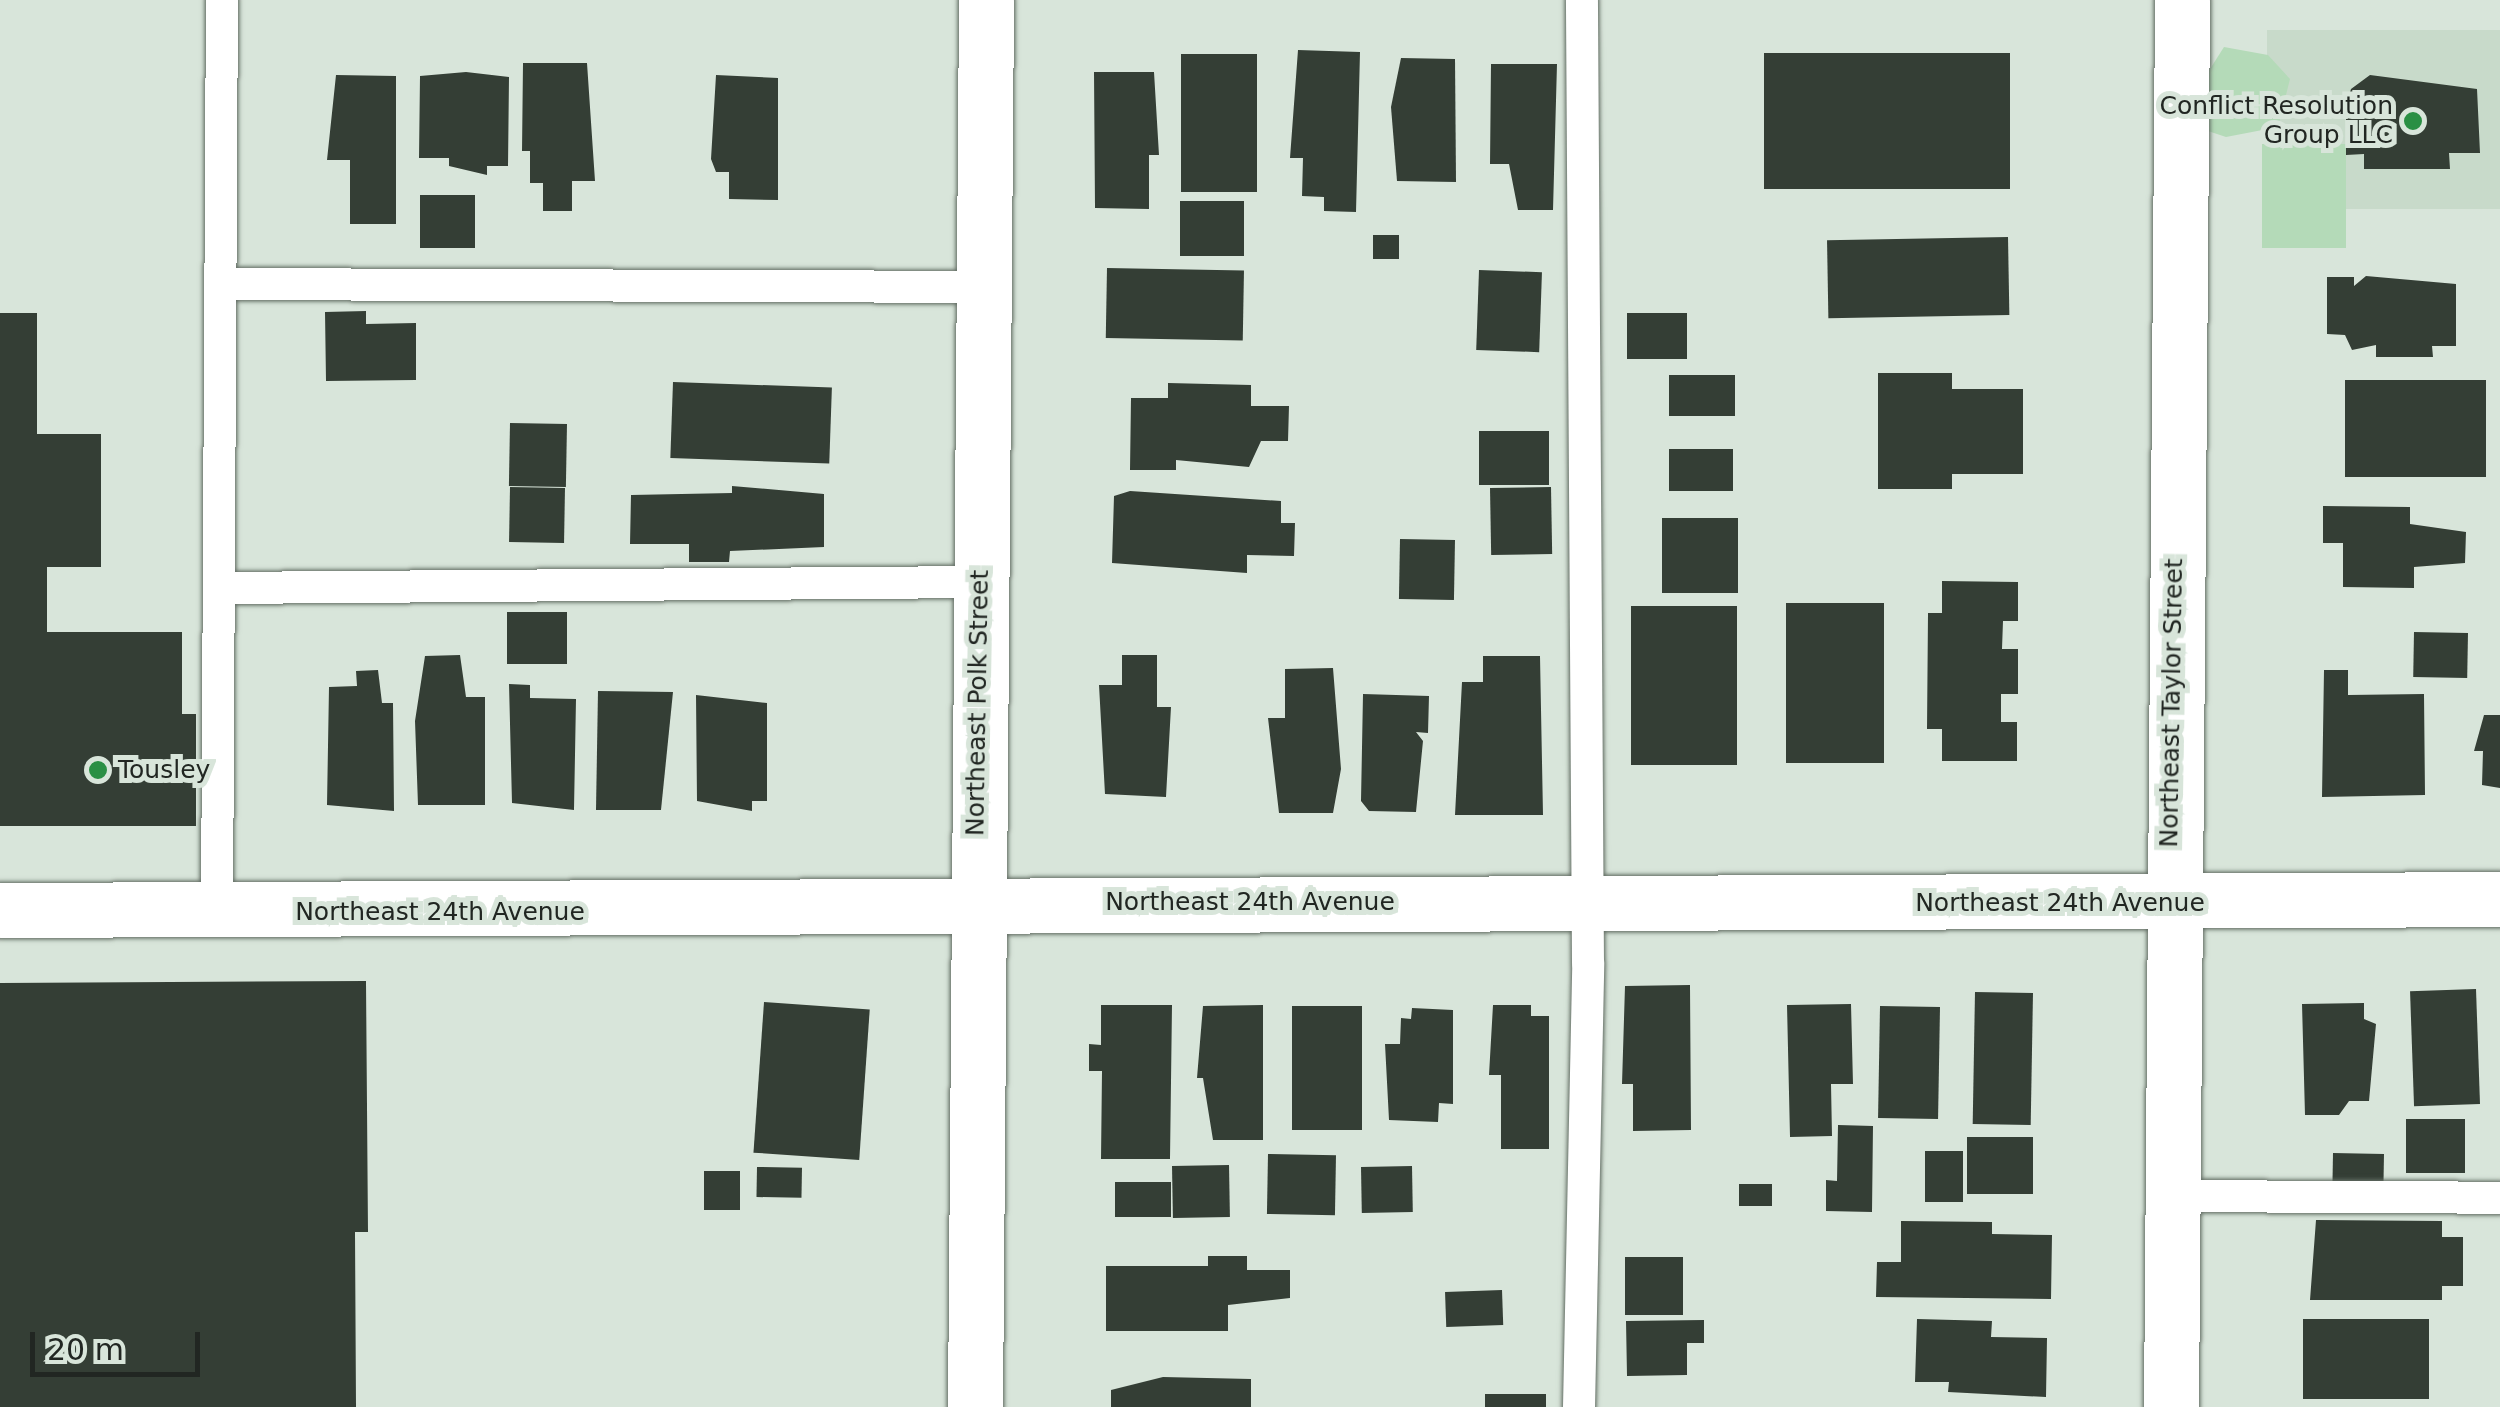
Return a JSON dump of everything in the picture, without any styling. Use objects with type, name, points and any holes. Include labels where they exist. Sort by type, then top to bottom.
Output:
[{"type":"street","name":"Northeast Polk Street","points":[[975,1407],[975,903],[986,0]]},
{"type":"street","name":"Northeast Taylor Street","points":[[2171,1407],[2170,901],[2182,0]]},
{"type":"street","name":"Northeast 24th Avenue","points":[[0,910],[217,913],[975,903],[2500,899]]},
{"type":"lane","points":[[217,913],[222,0]]},
{"type":"lane","points":[[1579,1407],[1588,902],[1582,0]]},
{"type":"lane","points":[[220,284],[984,287]]},
{"type":"lane","points":[[219,588],[981,582]]},
{"type":"lane","points":[[2170,1196],[2500,1198]]},
{"type":"shaded area","points":[[2267,30],[2500,30],[2500,209],[2267,209]]},
{"type":"green space","points":[[2224,47],[2268,55],[2290,79],[2278,127],[2226,137],[2199,128],[2203,80]]},
{"type":"green space","points":[[2262,144],[2346,144],[2346,248],[2262,248]]},
{"type":"building","points":[[1298,50],[1360,52],[1356,212],[1324,211],[1324,197],[1302,196],[1303,158],[1290,158]]},
{"type":"building","points":[[1764,53],[2010,53],[2010,189],[1764,189]]},
{"type":"building","points":[[1181,54],[1257,54],[1257,192],[1181,192]]},
{"type":"building","points":[[1401,58],[1455,59],[1456,182],[1397,181],[1391,107]]},
{"type":"building","points":[[523,63],[587,63],[595,181],[572,181],[572,211],[543,211],[543,183],[530,183],[530,151],[522,151]]},
{"type":"building","points":[[1491,64],[1557,64],[1553,210],[1518,210],[1509,164],[1490,164]]},
{"type":"building","points":[[466,72],[509,77],[508,166],[487,166],[487,175],[449,166],[449,158],[419,158],[420,76]]},
{"type":"building","points":[[1094,72],[1154,72],[1159,155],[1149,155],[1149,209],[1095,208]]},
{"type":"building","points":[[336,75],[396,76],[396,224],[350,224],[350,160],[327,160]]},
{"type":"building","points":[[716,75],[778,78],[778,200],[729,199],[729,172],[716,172],[711,159]]},
{"type":"building","name":"Conflict Resolution Group LLC","points":[[2370,75],[2477,89],[2480,153],[2449,153],[2450,169],[2364,169],[2364,154],[2346,155],[2346,105],[2351,89]]},
{"type":"building","points":[[420,195],[475,195],[475,248],[420,248]]},
{"type":"building","points":[[1180,201],[1244,201],[1244,256],[1180,256]]},
{"type":"building","points":[[1373,235],[1399,235],[1399,259],[1373,259]]},
{"type":"building","points":[[2008,237],[2009,315],[1828,318],[1827,240]]},
{"type":"building","points":[[1107,268],[1244,270],[1243,340],[1106,338]]},
{"type":"building","points":[[1479,270],[1542,272],[1539,352],[1476,350]]},
{"type":"building","points":[[2366,276],[2456,284],[2456,346],[2432,346],[2433,357],[2376,357],[2376,345],[2352,350],[2345,335],[2327,334],[2327,277],[2354,277],[2354,286]]},
{"type":"building","points":[[366,311],[366,324],[416,323],[416,380],[326,381],[325,312]]},
{"type":"building","name":"Tousley","points":[[0,313],[37,313],[37,434],[101,434],[101,567],[47,567],[47,632],[182,632],[182,714],[196,714],[196,826],[0,826]]},
{"type":"building","points":[[1627,313],[1687,313],[1687,359],[1627,359]]},
{"type":"building","points":[[1878,373],[1952,373],[1952,389],[2023,389],[2023,474],[1952,474],[1952,489],[1878,489]]},
{"type":"building","points":[[1669,375],[1735,375],[1735,416],[1669,416]]},
{"type":"building","points":[[2345,380],[2486,380],[2486,477],[2345,477]]},
{"type":"building","points":[[673,382],[832,388],[829,464],[670,458]]},
{"type":"building","points":[[1168,383],[1251,385],[1251,406],[1289,406],[1288,441],[1261,441],[1249,467],[1176,460],[1176,470],[1130,470],[1131,398],[1168,398]]},
{"type":"building","points":[[510,423],[567,424],[566,487],[509,486]]},
{"type":"building","points":[[1479,431],[1549,431],[1549,485],[1479,485]]},
{"type":"building","points":[[1669,449],[1733,449],[1733,491],[1669,491]]},
{"type":"building","points":[[732,486],[824,494],[824,547],[730,551],[729,562],[689,562],[689,544],[630,544],[631,495],[732,493]]},
{"type":"building","points":[[510,487],[565,488],[564,543],[509,542]]},
{"type":"building","points":[[1551,487],[1552,554],[1491,555],[1490,488]]},
{"type":"building","points":[[1130,491],[1281,501],[1281,523],[1295,523],[1294,556],[1247,555],[1247,573],[1112,563],[1114,496]]},
{"type":"building","points":[[2323,506],[2410,507],[2410,524],[2466,532],[2465,563],[2414,567],[2414,588],[2343,587],[2343,543],[2323,543]]},
{"type":"building","points":[[1662,518],[1738,518],[1738,593],[1662,593]]},
{"type":"building","points":[[1400,539],[1455,540],[1454,600],[1399,599]]},
{"type":"building","points":[[1942,581],[2018,582],[2018,621],[2003,621],[2002,649],[2018,649],[2018,694],[2001,694],[2001,722],[2017,722],[2017,761],[1942,761],[1942,729],[1927,729],[1928,613],[1942,613]]},
{"type":"building","points":[[1786,603],[1884,603],[1884,763],[1786,763]]},
{"type":"building","points":[[1631,606],[1737,606],[1737,765],[1631,765]]},
{"type":"building","points":[[507,612],[567,612],[567,664],[507,664]]},
{"type":"building","points":[[2414,632],[2468,633],[2467,678],[2413,677]]},
{"type":"building","points":[[460,655],[466,697],[485,697],[485,805],[418,805],[415,721],[425,656]]},
{"type":"building","points":[[1122,655],[1157,655],[1157,707],[1171,707],[1166,797],[1105,794],[1099,685],[1122,685]]},
{"type":"building","points":[[1483,656],[1540,656],[1543,815],[1455,815],[1462,682],[1483,682]]},
{"type":"building","points":[[1333,668],[1341,769],[1333,813],[1279,813],[1268,718],[1285,718],[1285,669]]},
{"type":"building","points":[[378,670],[382,703],[393,703],[394,811],[327,805],[329,687],[357,686],[356,671]]},
{"type":"building","points":[[2324,670],[2348,670],[2348,695],[2424,694],[2425,795],[2322,797]]},
{"type":"building","points":[[509,684],[530,685],[530,698],[576,699],[574,810],[512,803]]},
{"type":"building","points":[[598,691],[673,692],[661,810],[596,810]]},
{"type":"building","points":[[1363,694],[1429,696],[1428,733],[1416,732],[1423,741],[1416,812],[1369,811],[1361,801]]},
{"type":"building","points":[[696,695],[767,703],[767,801],[752,801],[752,811],[697,801]]},
{"type":"building","points":[[2484,715],[2500,715],[2500,788],[2482,785],[2483,751],[2474,751]]},
{"type":"building","points":[[366,981],[368,1232],[355,1232],[356,1407],[0,1407],[0,983]]},
{"type":"building","points":[[1690,985],[1691,1130],[1633,1131],[1633,1084],[1622,1084],[1625,986]]},
{"type":"building","points":[[2476,989],[2480,1104],[2414,1106],[2410,991]]},
{"type":"building","points":[[1975,992],[2033,993],[2031,1125],[1973,1124]]},
{"type":"building","points":[[764,1002],[870,1009],[859,1160],[753,1153]]},
{"type":"building","points":[[2364,1003],[2364,1019],[2376,1024],[2369,1101],[2349,1101],[2339,1115],[2305,1115],[2302,1004]]},
{"type":"building","points":[[1851,1004],[1853,1084],[1831,1084],[1832,1136],[1790,1137],[1787,1005]]},
{"type":"building","points":[[1101,1005],[1172,1005],[1170,1159],[1101,1159],[1102,1071],[1089,1071],[1089,1044],[1101,1045]]},
{"type":"building","points":[[1263,1005],[1263,1140],[1213,1140],[1203,1078],[1197,1078],[1203,1006]]},
{"type":"building","points":[[1493,1005],[1531,1005],[1531,1016],[1549,1016],[1549,1149],[1501,1149],[1501,1075],[1489,1075]]},
{"type":"building","points":[[1292,1006],[1362,1006],[1362,1130],[1292,1130]]},
{"type":"building","points":[[1880,1006],[1940,1007],[1938,1119],[1878,1118]]},
{"type":"building","points":[[1412,1008],[1453,1010],[1453,1104],[1439,1103],[1438,1122],[1389,1120],[1385,1044],[1400,1044],[1401,1018],[1411,1019]]},
{"type":"building","points":[[2406,1119],[2465,1119],[2465,1173],[2406,1173]]},
{"type":"building","points":[[1838,1125],[1873,1126],[1872,1212],[1826,1211],[1826,1180],[1837,1181]]},
{"type":"building","points":[[1967,1137],[2033,1137],[2033,1194],[1967,1194]]},
{"type":"building","points":[[1925,1151],[1963,1151],[1963,1202],[1925,1202]]},
{"type":"building","points":[[2333,1153],[2384,1154],[2383,1189],[2332,1188]]},
{"type":"building","points":[[1268,1154],[1336,1155],[1335,1215],[1267,1214]]},
{"type":"building","points":[[1229,1165],[1230,1217],[1173,1218],[1172,1166]]},
{"type":"building","points":[[1412,1166],[1413,1212],[1362,1213],[1361,1167]]},
{"type":"building","points":[[757,1167],[802,1168],[801,1198],[756,1197]]},
{"type":"building","points":[[704,1171],[740,1171],[740,1210],[704,1210]]},
{"type":"building","points":[[1115,1182],[1171,1182],[1171,1217],[1115,1217]]},
{"type":"building","points":[[1739,1184],[1772,1184],[1772,1206],[1739,1206]]},
{"type":"building","points":[[2316,1220],[2442,1221],[2442,1237],[2463,1237],[2463,1286],[2442,1286],[2442,1300],[2310,1300]]},
{"type":"building","points":[[1901,1221],[1992,1222],[1992,1234],[2052,1235],[2051,1299],[1876,1297],[1877,1262],[1901,1262]]},
{"type":"building","points":[[1208,1256],[1247,1256],[1247,1270],[1290,1270],[1290,1298],[1228,1305],[1228,1331],[1106,1331],[1106,1266],[1208,1266]]},
{"type":"building","points":[[1625,1257],[1683,1257],[1683,1315],[1625,1315]]},
{"type":"building","points":[[1502,1290],[1503,1325],[1446,1327],[1445,1292]]},
{"type":"building","points":[[1917,1319],[1992,1321],[1991,1337],[2047,1338],[2046,1397],[1948,1392],[1949,1382],[1915,1382]]},
{"type":"building","points":[[2303,1319],[2429,1319],[2429,1399],[2303,1399]]},
{"type":"building","points":[[1704,1320],[1704,1343],[1687,1343],[1687,1375],[1627,1376],[1626,1321]]},
{"type":"building","points":[[1163,1377],[1251,1379],[1251,1407],[1111,1407],[1111,1390]]},
{"type":"building","points":[[1485,1394],[1546,1394],[1546,1407],[1485,1407]]},
{"type":"place","name":"Conflict Resolution Group LLC","points":[[2413,121]]},
{"type":"place","name":"Tousley","points":[[98,770]]}]
